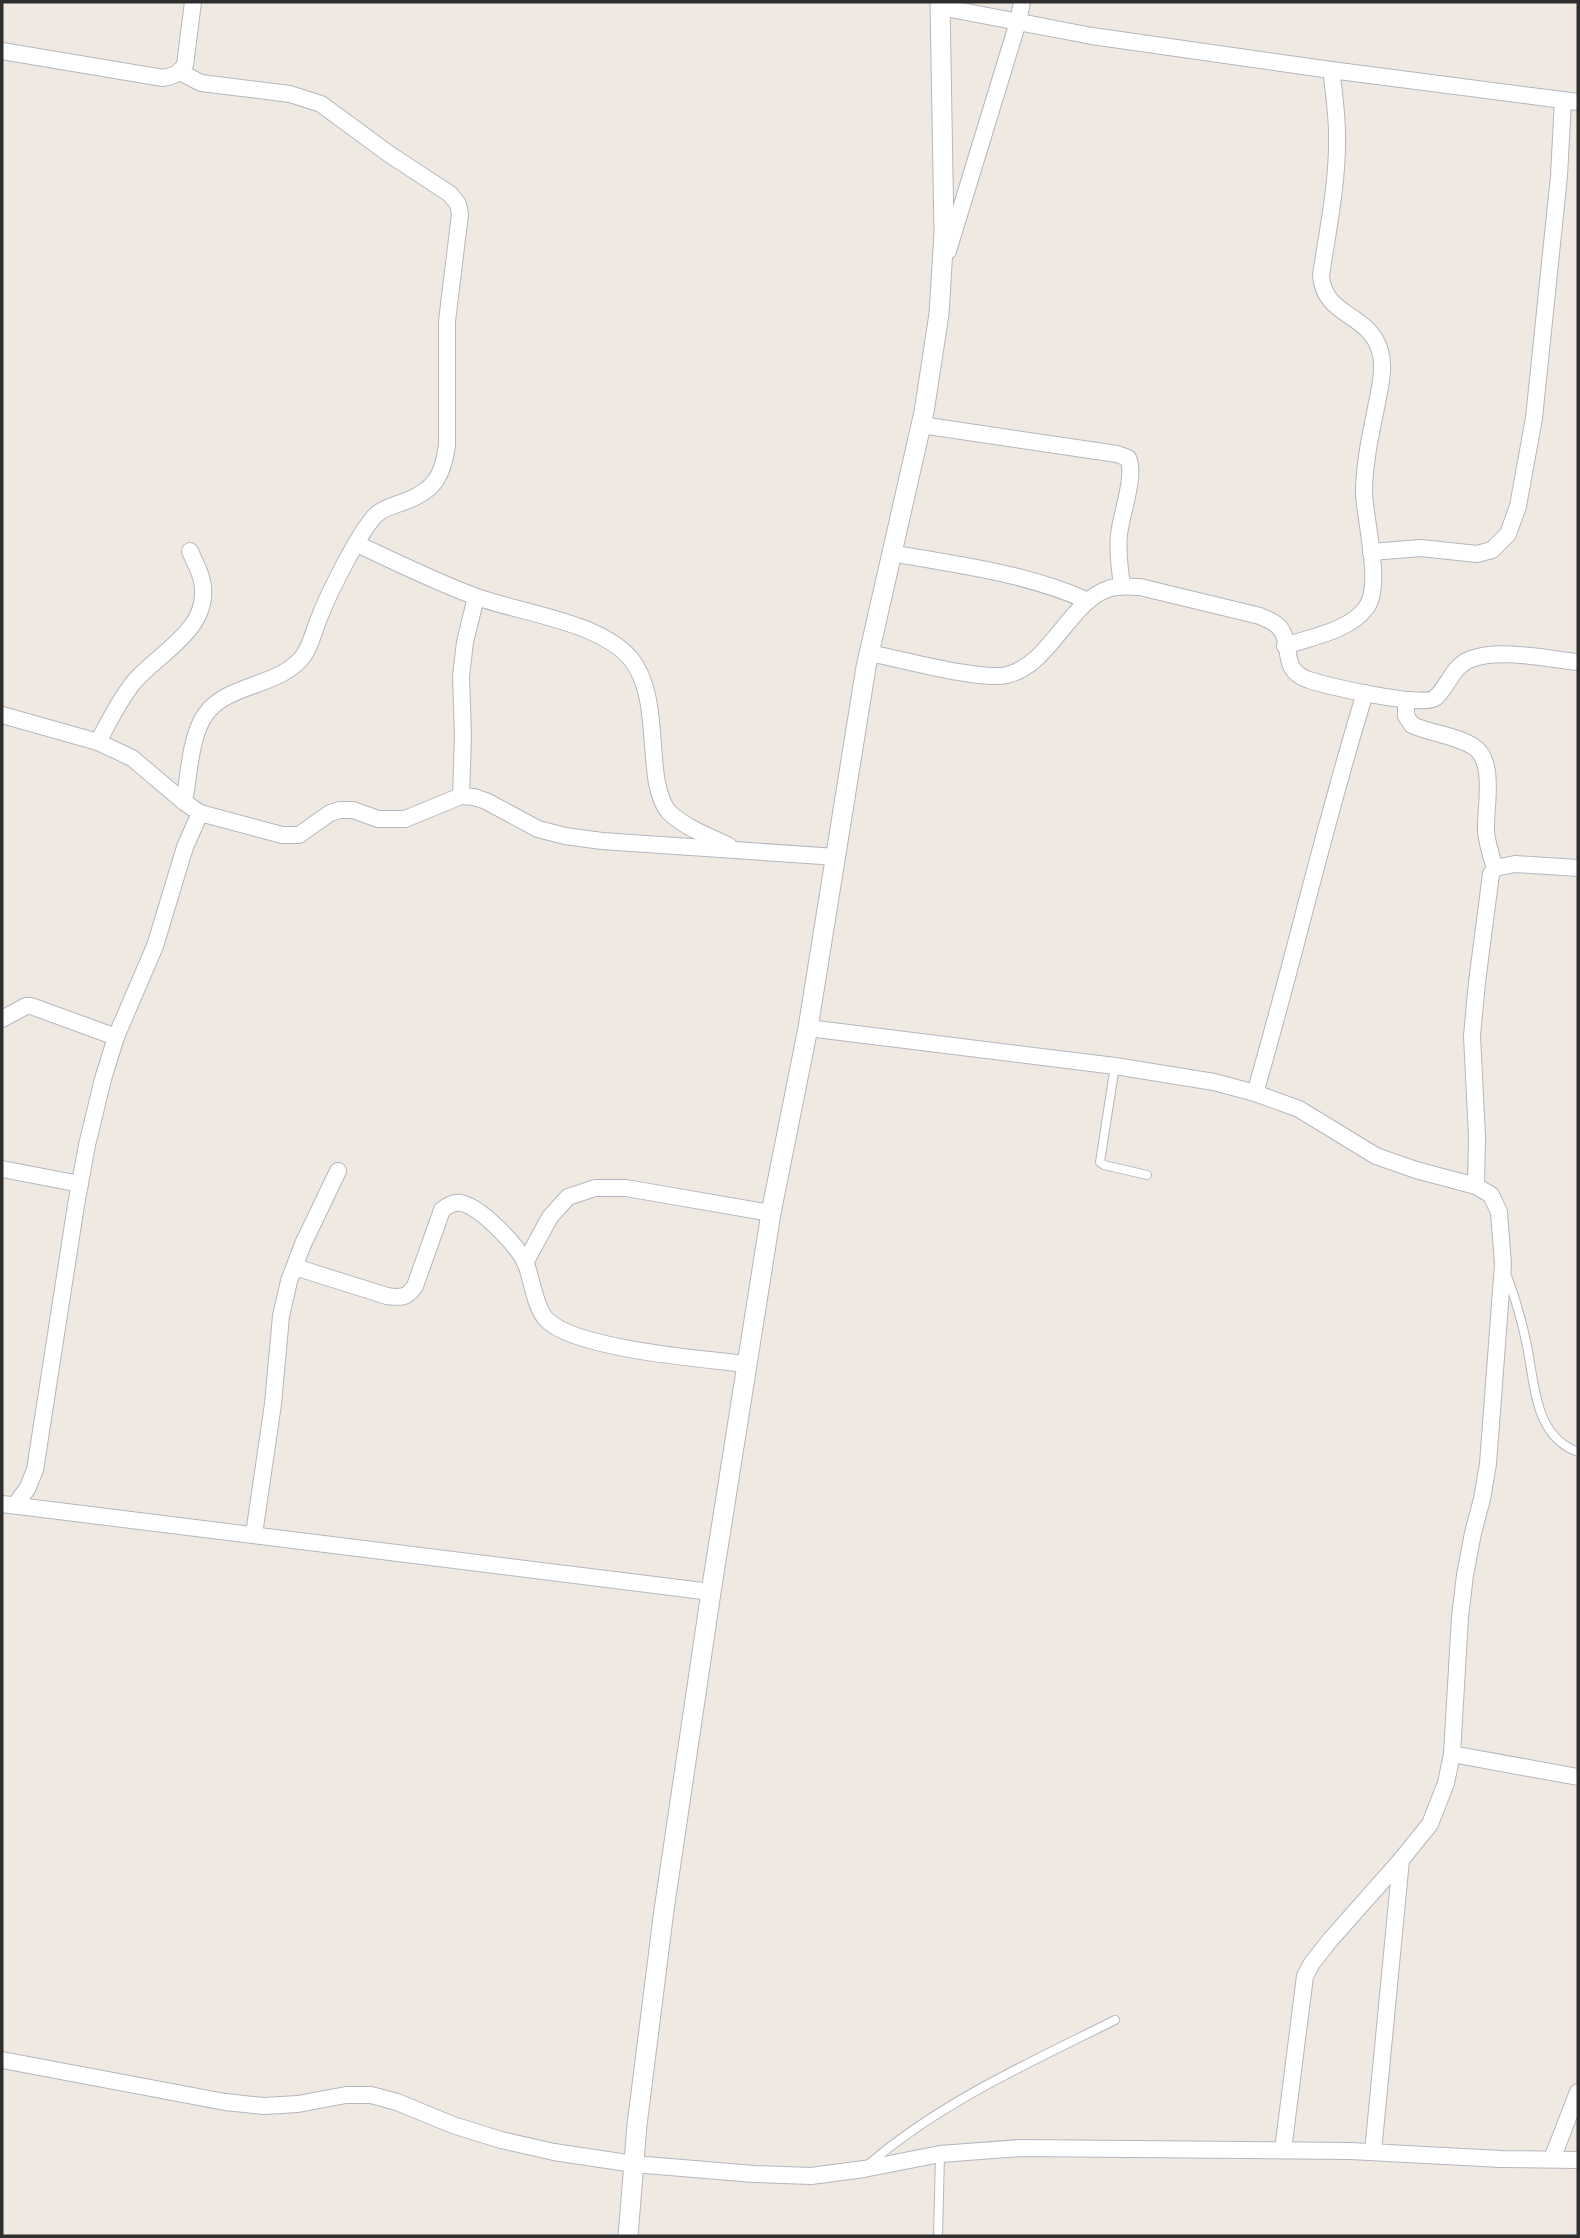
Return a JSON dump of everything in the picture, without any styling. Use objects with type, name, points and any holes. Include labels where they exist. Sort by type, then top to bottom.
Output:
[{"type":"street","points":[[2,51],[163,78],[173,76],[185,65],[193,2]]},
{"type":"street","points":[[942,270],[1022,2]]},
{"type":"street","points":[[628,2236],[664,1910],[771,1213],[808,1028],[869,653],[921,425],[939,314],[944,232],[940,4],[1093,36],[1570,101],[1559,176],[1534,418],[1518,506],[1508,534],[1492,550],[1477,554],[1421,548],[1371,552]]},
{"type":"street","points":[[1285,646],[1358,618],[1368,606],[1373,589],[1364,491],[1366,462],[1382,375],[1381,352],[1375,338],[1364,326],[1335,306],[1322,288],[1321,275],[1336,170],[1338,136],[1331,70]]},
{"type":"street","points":[[180,72],[201,83],[290,94],[321,104],[450,194],[458,204],[460,228],[447,321],[447,445],[444,464],[437,480],[424,493],[389,506],[377,514],[330,594],[319,616],[312,640],[298,662],[275,678],[221,700],[206,713],[196,731],[184,802]]},
{"type":"street","points":[[921,425],[1117,454],[1128,458],[1132,467],[1118,539],[1122,586]]},
{"type":"street","points":[[357,544],[476,597],[578,627],[613,643],[632,660],[644,681],[653,760],[659,791],[667,810],[684,824],[738,850]]},
{"type":"street","points":[[98,742],[114,710],[132,684],[193,626],[202,605],[202,582],[190,551]]},
{"type":"street","points":[[891,553],[992,571],[1053,587],[1088,601]]},
{"type":"street","points":[[869,653],[978,675],[1003,676],[1019,671],[1032,662],[1088,601],[1107,589],[1122,586],[1140,587],[1275,623],[1283,633],[1288,660],[1306,679],[1406,700],[1432,700],[1441,692],[1455,670],[1469,659],[1500,654],[1578,662]]},
{"type":"street","points":[[461,796],[464,736],[461,676],[465,642],[476,597]]},
{"type":"street","points":[[1255,1093],[1279,1013],[1336,788],[1365,693]]},
{"type":"street","points":[[1406,700],[1406,716],[1412,726],[1461,740],[1476,748],[1484,756],[1487,776],[1486,830],[1495,868],[1489,883],[1472,1036],[1477,1137],[1476,1186]]},
{"type":"street","points":[[2,715],[98,742],[132,758],[200,813],[282,835],[299,835],[330,813],[340,810],[353,810],[378,819],[405,819],[461,796],[486,801],[538,829],[565,836],[837,857]]},
{"type":"street","points":[[9,1504],[27,1489],[35,1470],[80,1184],[103,1079],[116,1037],[155,946],[185,847],[200,813]]},
{"type":"street","points":[[1495,868],[1515,864],[1578,868]]},
{"type":"street","points":[[2,1019],[31,1006],[116,1037]]},
{"type":"street","points":[[808,1028],[1115,1066],[1214,1082],[1299,1109],[1376,1156],[1476,1186],[1491,1195],[1499,1212],[1503,1264],[1488,1464],[1465,1575],[1452,1754],[1446,1783],[1430,1824],[1331,1939],[1305,1976],[1283,2150]]},
{"type":"street","points":[[2,1169],[80,1184]]},
{"type":"street","points":[[254,1534],[273,1404],[281,1316],[303,1244],[338,1171]]},
{"type":"street","points":[[525,1263],[550,1217],[568,1198],[595,1188],[626,1188],[771,1213]]},
{"type":"street","points":[[295,1267],[387,1296],[400,1298],[409,1295],[415,1286],[442,1210],[449,1205],[460,1203],[472,1208],[499,1229],[514,1245],[525,1263],[544,1318],[561,1331],[584,1339],[639,1350],[747,1364]]},
{"type":"street","points":[[9,1504],[711,1592]]},
{"type":"street","points":[[1452,1754],[1578,1777]]},
{"type":"street","points":[[1373,2152],[1401,1860]]},
{"type":"street","points":[[2,2060],[225,2102],[264,2106],[298,2104],[346,2095],[371,2095],[501,2140],[554,2152],[634,2164],[754,2174],[811,2176],[940,2154],[1020,2148],[1283,2150],[1578,2160]]},
{"type":"street","points":[[1552,2159],[1578,2092]]},
{"type":"lane","points":[[1115,1066],[1101,1162],[1146,1175]]},
{"type":"lane","points":[[1503,1264],[1517,1301],[1535,1395],[1543,1419],[1555,1437],[1578,1452]]},
{"type":"lane","points":[[864,2169],[901,2138],[984,2086],[1115,2020]]},
{"type":"lane","points":[[938,2236],[940,2154]]}]
